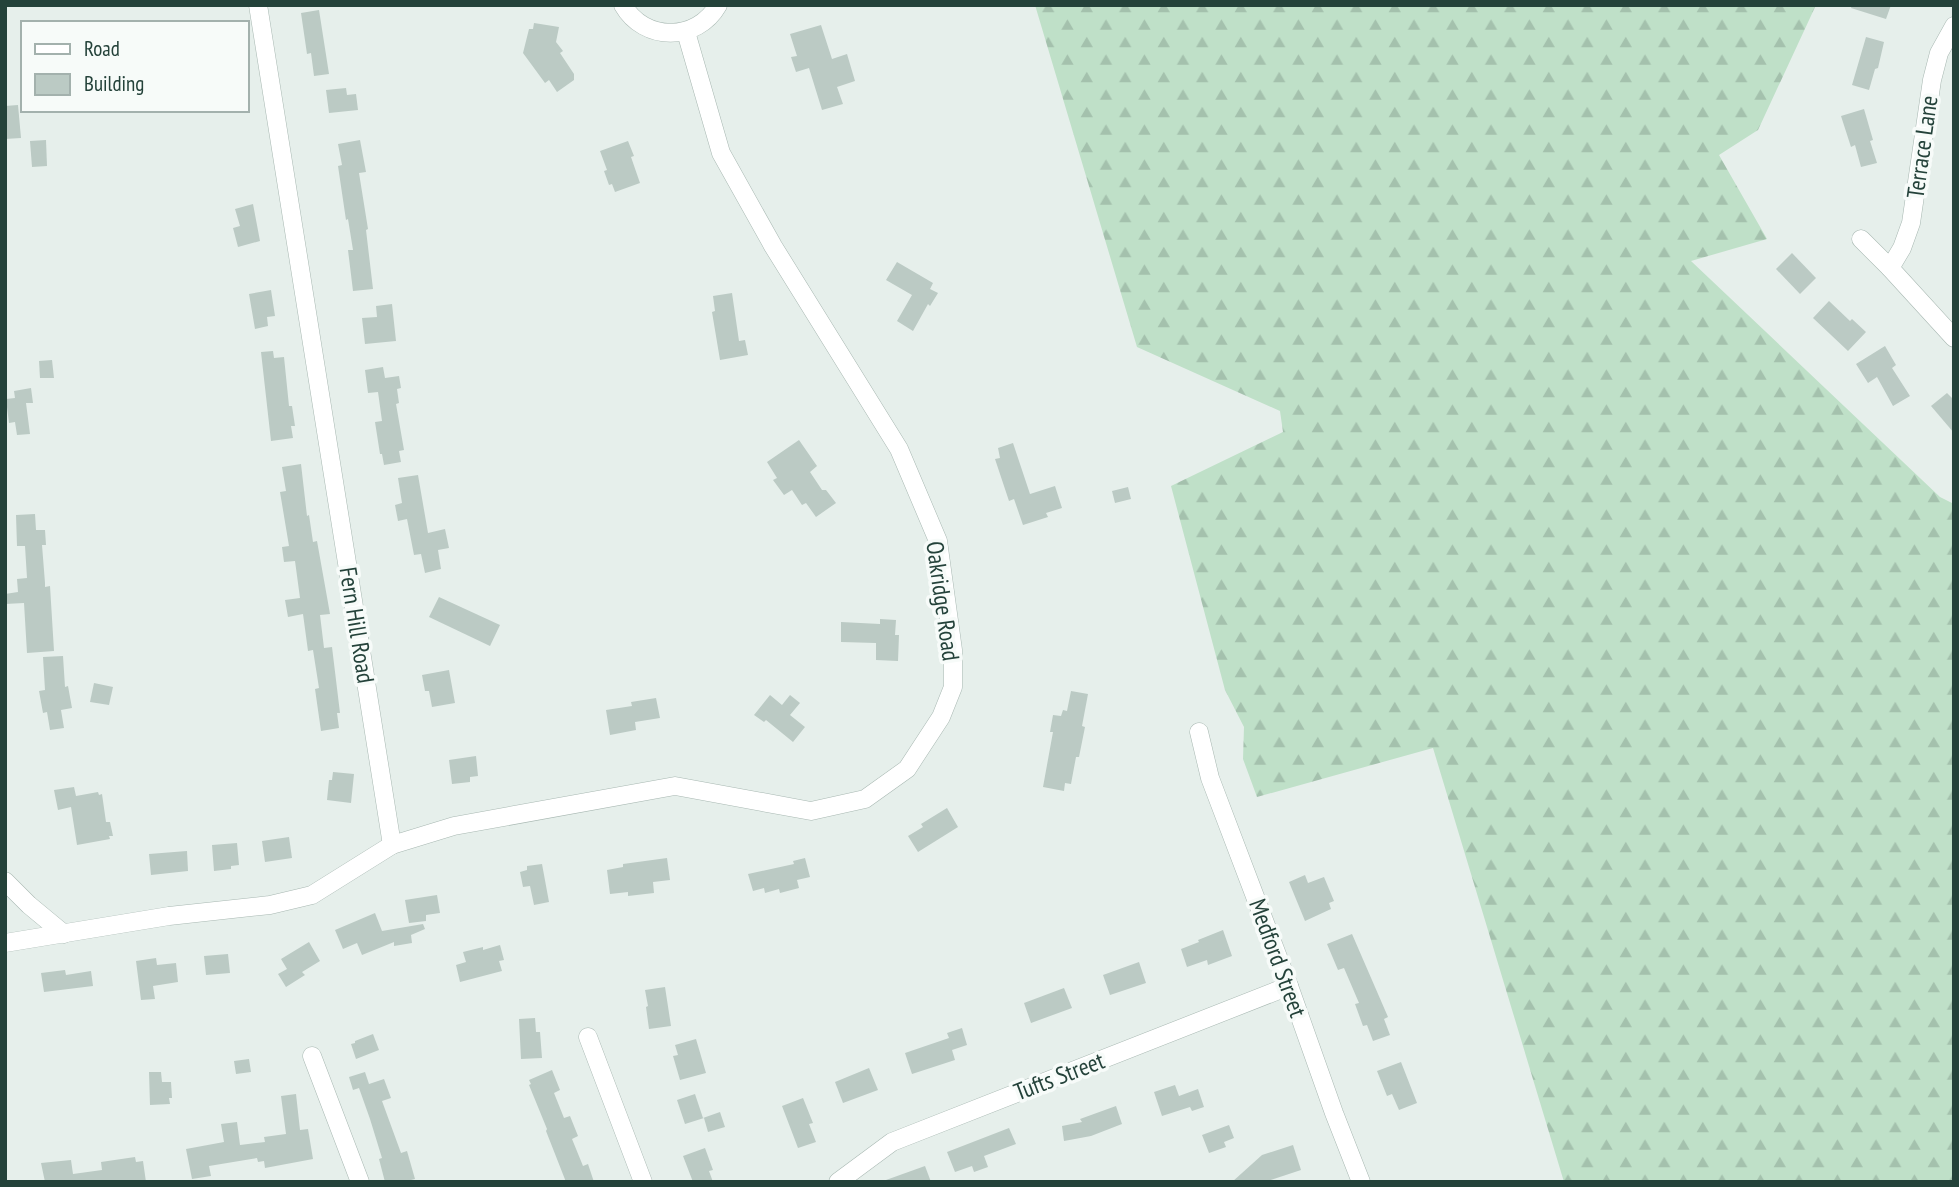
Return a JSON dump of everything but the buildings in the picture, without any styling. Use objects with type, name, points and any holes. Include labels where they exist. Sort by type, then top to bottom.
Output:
[{"type":"street","name":"Fern Hill Road","points":[[258,5],[392,845]]},
{"type":"street","points":[[623,5],[634,20],[649,29],[667,34],[686,32],[702,23],[718,5]]},
{"type":"street","name":"Terrace Lane","points":[[1891,268],[1911,223],[1932,80],[1939,53],[1954,26]]},
{"type":"street","name":"Oakridge Road","points":[[392,845],[454,826],[675,786],[811,811],[865,799],[908,769],[941,717],[953,687],[953,650],[938,541],[898,449],[773,246],[720,153],[686,32]]},
{"type":"street","points":[[1861,239],[1954,338]]},
{"type":"street","name":"Medford Street","points":[[1199,732],[1210,778],[1362,1182]]},
{"type":"street","points":[[5,943],[169,916],[270,905],[312,895],[392,845]]},
{"type":"street","points":[[5,881],[64,934]]},
{"type":"street","name":"Tufts Street","points":[[838,1182],[892,1142],[1289,986]]},
{"type":"street","points":[[588,1037],[643,1182]]},
{"type":"street","points":[[312,1056],[359,1182]]},
{"type":"green space","points":[[1035,5],[1816,5],[1758,130],[1719,155],[1767,239],[1691,261],[1940,497],[1954,504],[1954,1182],[1564,1182],[1433,748],[1257,797],[1243,759],[1244,727],[1225,690],[1171,486],[1283,432],[1280,411],[1137,347]]}]
